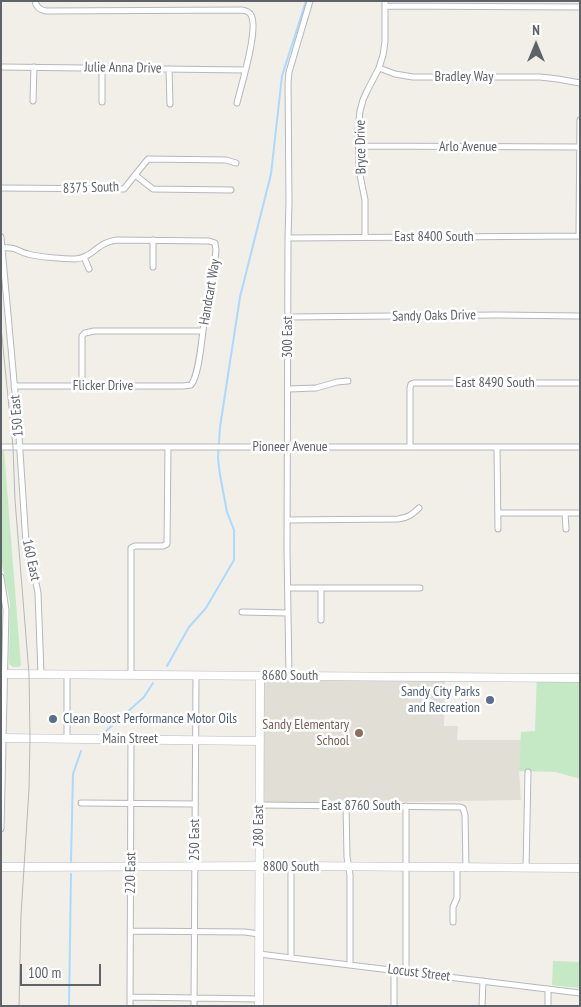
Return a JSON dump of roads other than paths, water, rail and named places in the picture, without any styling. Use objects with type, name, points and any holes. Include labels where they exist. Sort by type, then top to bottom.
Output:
[{"type":"street","points":[[35,1],[40,9],[46,11],[242,10],[248,12],[253,20],[252,40],[237,103]]},
{"type":"street","name":"300 East","points":[[289,676],[287,520],[288,96],[289,72],[310,1]]},
{"type":"street","points":[[385,4],[580,6]]},
{"type":"street","name":"Bryce Drive","points":[[365,237],[365,200],[359,170],[358,130],[360,111],[367,91],[380,68],[384,49],[385,4]]},
{"type":"street","name":"Julie Anna Drive","points":[[1,67],[245,70]]},
{"type":"street","points":[[33,101],[34,67]]},
{"type":"street","points":[[102,68],[102,102]]},
{"type":"street","name":"Bradley Way","points":[[380,68],[396,74],[413,77],[540,77],[580,83]]},
{"type":"street","points":[[170,69],[170,104]]},
{"type":"street","points":[[579,236],[580,120]]},
{"type":"street","name":"Arlo Avenue","points":[[358,146],[579,147]]},
{"type":"street","points":[[136,175],[148,159],[226,160],[236,162]]},
{"type":"street","name":"8375 South","points":[[1,188],[124,189],[136,175],[153,189],[231,190]]},
{"type":"street","name":"East 8400 South","points":[[288,238],[579,236]]},
{"type":"street","name":"150 East","points":[[1,237],[19,447]]},
{"type":"street","points":[[153,240],[153,267]]},
{"type":"street","name":"Handcart Way","points":[[84,257],[111,241],[205,240],[215,243],[216,253],[201,348],[195,378],[191,385]]},
{"type":"street","points":[[2,248],[13,248],[30,255],[72,259],[84,257],[89,269]]},
{"type":"street","name":"Sandy Oaks Drive","points":[[288,317],[580,316]]},
{"type":"street","points":[[82,386],[82,336],[85,333],[94,331],[203,331]]},
{"type":"street","points":[[288,389],[316,388],[348,381]]},
{"type":"street","name":"East 8490 South","points":[[410,447],[410,388],[414,382],[580,383]]},
{"type":"street","name":"Flicker Drive","points":[[14,386],[191,385]]},
{"type":"street","points":[[131,674],[131,548],[135,546],[163,546],[167,544],[168,446]]},
{"type":"street","name":"Pioneer Avenue","points":[[1,447],[580,447]]},
{"type":"street","name":"160 East","points":[[19,447],[26,544],[38,593],[41,674]]},
{"type":"street","points":[[497,447],[498,529]]},
{"type":"street","points":[[287,520],[398,519],[406,518],[419,508]]},
{"type":"street","points":[[498,513],[580,513]]},
{"type":"street","points":[[566,513],[566,528]]},
{"type":"street","points":[[1,577],[4,610],[1,830]]},
{"type":"street","points":[[288,588],[420,588]]},
{"type":"street","points":[[320,620],[321,588]]},
{"type":"street","points":[[242,612],[288,613]]},
{"type":"street","name":"8680 South","points":[[3,674],[580,678]]},
{"type":"street","points":[[67,739],[68,674]]},
{"type":"street","name":"250 East","points":[[194,1006],[196,675]]},
{"type":"street","name":"280 East","points":[[259,1002],[260,676]]},
{"type":"street","name":"Main Street","points":[[2,738],[260,741]]},
{"type":"street","name":"220 East","points":[[130,1006],[131,739]]},
{"type":"street","points":[[526,868],[528,772]]},
{"type":"street","points":[[81,803],[195,804]]},
{"type":"street","name":"East 8760 South","points":[[259,805],[456,806],[463,808],[465,815],[462,868]]},
{"type":"street","points":[[346,806],[350,965]]},
{"type":"street","points":[[406,806],[406,972]]},
{"type":"street","points":[[291,866],[292,958]]},
{"type":"street","name":"8800 South","points":[[1,868],[291,866],[580,868]]},
{"type":"street","points":[[453,922],[453,907],[457,898],[462,868]]},
{"type":"street","points":[[130,931],[245,932],[259,934]]},
{"type":"street","name":"Locust Street","points":[[259,954],[580,993]]},
{"type":"street","points":[[394,970],[394,1006]]},
{"type":"street","points":[[482,1006],[483,981]]},
{"type":"street","points":[[548,989],[548,1006]]},
{"type":"street","points":[[130,996],[259,1002]]},
{"type":"waterway","points":[[167,666],[189,627],[206,608],[234,560],[234,530],[227,512],[218,458],[220,427],[240,297],[271,174],[282,76],[306,1]]},
{"type":"waterway","points":[[105,732],[144,697],[153,683]]},
{"type":"waterway","points":[[71,861],[73,774],[81,751]]},
{"type":"waterway","points":[[69,1006],[71,874]]},
{"type":"tram line","points":[[1,327],[13,447],[15,500],[29,674],[29,789],[21,915],[19,1006]]},
{"type":"place","name":"Sandy City Parks and Recreation","points":[[490,700]]},
{"type":"place","name":"Clean Boost Performance Motor Oils","points":[[53,719]]},
{"type":"place","name":"Sandy Elementary School","points":[[359,733]]}]
